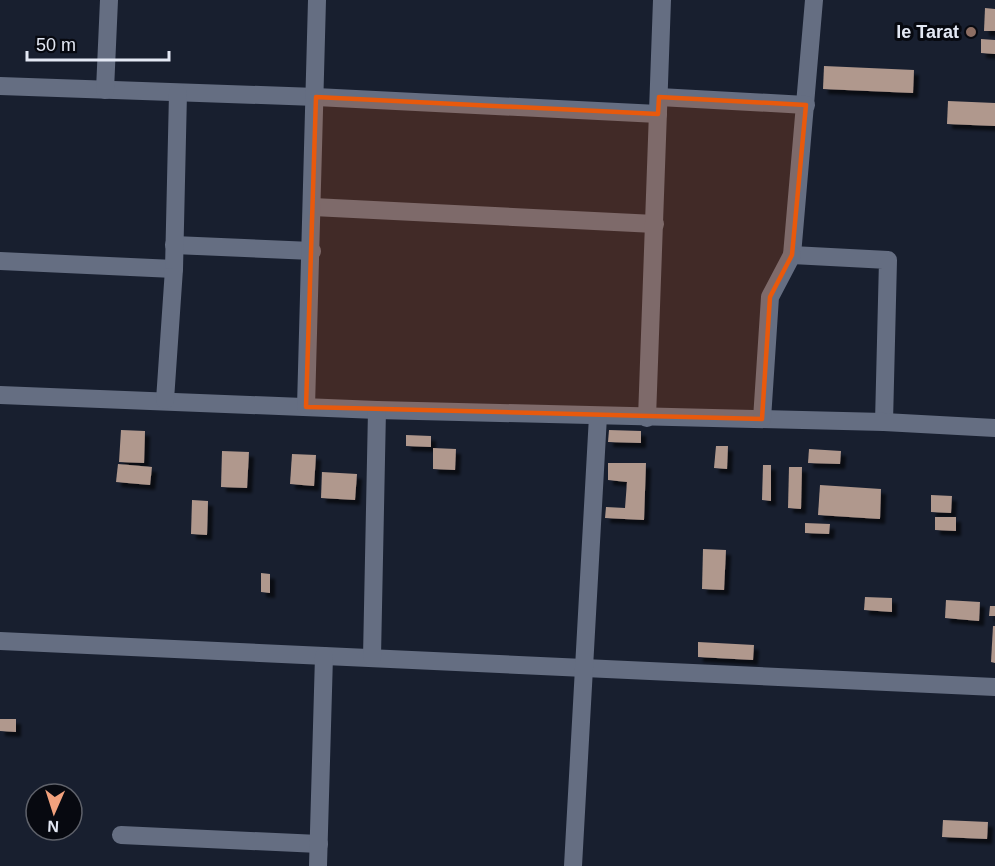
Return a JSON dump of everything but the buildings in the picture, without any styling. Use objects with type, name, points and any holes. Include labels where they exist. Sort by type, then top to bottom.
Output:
[{"type":"street","points":[[105,90],[109,0]]},
{"type":"street","points":[[306,407],[317,0]]},
{"type":"street","points":[[647,418],[662,0]]},
{"type":"street","points":[[762,420],[770,297],[792,255],[814,0]]},
{"type":"street","points":[[0,86],[316,97],[659,105],[806,105]]},
{"type":"street","points":[[165,400],[174,269],[178,93]]},
{"type":"street","points":[[313,207],[655,224]]},
{"type":"street","points":[[174,245],[312,251]]},
{"type":"street","points":[[792,255],[888,260],[884,422]]},
{"type":"street","points":[[0,261],[174,269]]},
{"type":"street","points":[[0,394],[377,410],[884,422],[995,428]]},
{"type":"street","points":[[372,657],[377,410]]},
{"type":"street","points":[[573,866],[598,416]]},
{"type":"street","points":[[0,641],[995,687]]},
{"type":"street","points":[[318,866],[324,656]]},
{"type":"street","points":[[121,835],[319,844]]},
{"type":"highlighted area","points":[[316,97],[658,114],[659,97],[806,105],[792,255],[770,297],[762,419],[306,407]]},
{"type":"place","name":"le Tarat","points":[[971,32]]}]
